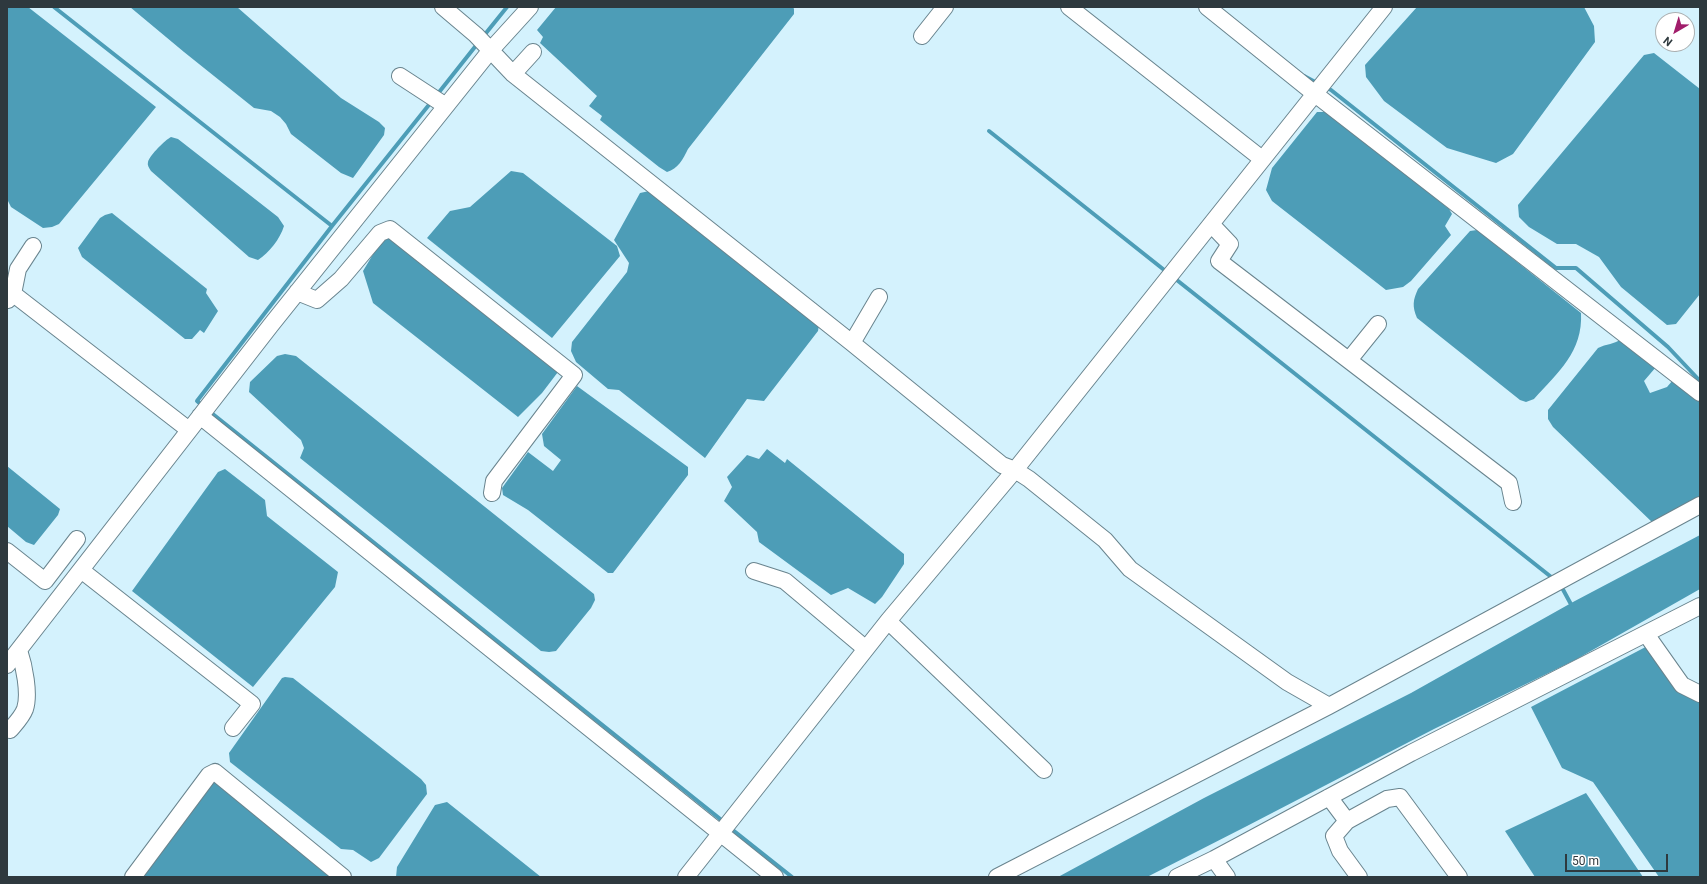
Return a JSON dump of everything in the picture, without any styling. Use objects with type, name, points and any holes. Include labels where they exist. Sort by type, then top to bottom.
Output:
[{"type":"street","points":[[443,7],[476,35],[513,74],[852,343],[1002,465],[1015,470],[1029,479],[1105,540],[1130,569],[1287,682],[1329,706]]},
{"type":"street","points":[[7,665],[297,292],[490,51],[530,7]]},
{"type":"street","points":[[922,36],[945,7]]},
{"type":"street","points":[[1069,7],[1262,160]]},
{"type":"street","points":[[1207,7],[1315,94],[1700,393]]},
{"type":"street","points":[[686,877],[888,621],[1015,470],[1384,7]]},
{"type":"street","points":[[513,74],[533,52]]},
{"type":"street","points":[[400,76],[446,106]]},
{"type":"street","points":[[1211,224],[1230,244],[1219,261],[1509,484],[1512,502]]},
{"type":"street","points":[[297,292],[317,300],[341,279],[380,233],[390,229],[574,375],[494,481],[492,493]]},
{"type":"street","points":[[33,246],[18,269],[9,295],[189,430]]},
{"type":"street","points":[[852,343],[879,297]]},
{"type":"street","points":[[1349,360],[1378,324]]},
{"type":"street","points":[[200,416],[775,877]]},
{"type":"street","points":[[997,877],[1329,706],[1700,505]]},
{"type":"street","points":[[7,551],[45,581],[77,539]]},
{"type":"street","points":[[81,570],[252,704],[233,728]]},
{"type":"street","points":[[754,572],[784,581],[866,649]]},
{"type":"street","points":[[1177,877],[1214,859],[1411,753],[1700,606]]},
{"type":"street","points":[[888,621],[1044,770]]},
{"type":"street","points":[[1646,634],[1682,685],[1700,694]]},
{"type":"street","points":[[10,730],[24,711],[27,700],[22,661],[19,650]]},
{"type":"street","points":[[133,877],[209,775],[215,772],[343,877]]},
{"type":"street","points":[[1329,797],[1346,822]]},
{"type":"street","points":[[1359,877],[1340,851],[1334,836],[1346,822],[1387,799],[1400,797],[1459,877]]},
{"type":"street","points":[[1214,859],[1227,877]]},
{"type":"water","points":[[7,7],[28,7],[156,107],[59,224],[52,227],[43,228],[11,207],[7,199]]},
{"type":"water","points":[[130,7],[237,7],[341,98],[379,122],[385,128],[384,135],[353,178],[341,173],[291,134],[286,124],[280,117],[271,111],[254,108]]},
{"type":"water","points":[[556,7],[793,7],[794,14],[688,149],[680,163],[674,169],[667,172],[600,120],[602,116],[589,106],[597,96],[540,43],[543,37],[537,30]]},
{"type":"water","points":[[1417,7],[1584,7],[1594,26],[1595,42],[1513,154],[1496,163],[1447,148],[1384,101],[1366,77],[1365,65]]},
{"type":"water","points":[[1654,53],[1700,89],[1700,294],[1676,324],[1667,325],[1621,287],[1599,257],[1576,244],[1557,244],[1529,227],[1519,217],[1518,205],[1644,55]]},
{"type":"water","points":[[1317,112],[1328,112],[1449,209],[1452,214],[1445,226],[1451,235],[1411,281],[1403,287],[1386,290],[1272,201],[1266,190],[1272,168]]},
{"type":"water","points":[[171,137],[178,139],[278,217],[284,226],[280,236],[266,254],[258,260],[249,257],[151,171],[148,164],[149,159],[165,141]]},
{"type":"water","points":[[511,171],[523,173],[617,246],[620,256],[552,338],[427,238],[450,211],[470,207]]},
{"type":"water","points":[[654,190],[819,325],[818,331],[764,401],[747,399],[705,458],[619,390],[608,389],[576,362],[571,351],[572,342],[627,272],[629,263],[614,240],[640,193]]},
{"type":"water","points":[[112,213],[207,289],[206,293],[218,311],[204,333],[200,330],[192,339],[185,339],[82,257],[78,248],[100,218]]},
{"type":"water","points":[[1477,230],[1581,313],[1581,327],[1578,339],[1567,360],[1534,399],[1526,402],[1520,400],[1417,318],[1415,314],[1414,303],[1418,289],[1470,231]]},
{"type":"water","points":[[387,231],[561,368],[542,393],[518,417],[373,303],[363,271]]},
{"type":"water","points":[[1621,339],[1656,367],[1644,381],[1650,393],[1667,387],[1673,380],[1700,401],[1700,507],[1654,524],[1553,427],[1548,419],[1548,410],[1598,348]]},
{"type":"water","points":[[285,354],[296,356],[594,594],[595,600],[591,608],[556,651],[541,651],[300,458],[304,448],[301,440],[249,392],[250,382],[277,356]]},
{"type":"water","points":[[577,386],[688,467],[688,475],[613,573],[608,573],[528,510],[503,495],[502,488],[528,452],[553,471],[561,460],[544,446],[542,434]]},
{"type":"water","points":[[767,449],[785,463],[787,459],[904,554],[904,564],[882,597],[875,604],[848,588],[831,595],[759,542],[757,532],[724,501],[732,487],[727,477],[747,455],[759,459]]},
{"type":"water","points":[[7,466],[60,509],[58,515],[34,545],[26,542],[7,526]]},
{"type":"water","points":[[225,469],[265,500],[267,516],[338,572],[335,587],[253,687],[132,591],[218,472]]},
{"type":"water","points":[[1700,535],[1700,589],[1575,660],[1434,729],[1147,877],[1058,877],[1204,798],[1411,693],[1573,602]]},
{"type":"water","points":[[1657,641],[1700,702],[1700,877],[1659,877],[1593,782],[1562,768],[1531,707]]},
{"type":"water","points":[[282,678],[293,678],[421,779],[426,785],[427,794],[379,858],[371,862],[353,850],[341,849],[230,762],[229,753]]},
{"type":"water","points":[[208,774],[340,877],[127,877]]},
{"type":"water","points":[[1586,793],[1643,877],[1535,877],[1505,831]]},
{"type":"water","points":[[447,802],[541,877],[396,877],[397,867],[435,805]]},
{"type":"waterway","points":[[54,7],[332,226],[197,401],[204,407]]},
{"type":"waterway","points":[[482,38],[507,7]]},
{"type":"waterway","points":[[436,96],[478,43]]},
{"type":"waterway","points":[[1304,76],[1319,84]]},
{"type":"waterway","points":[[1325,87],[1331,90],[1556,268],[1576,268],[1668,347],[1700,381]]},
{"type":"waterway","points":[[332,226],[432,101]]},
{"type":"waterway","points":[[989,131],[1168,273]]},
{"type":"waterway","points":[[1173,277],[1555,580]]},
{"type":"waterway","points":[[209,411],[724,822]]},
{"type":"waterway","points":[[1560,584],[1573,608]]},
{"type":"waterway","points":[[729,827],[792,877]]}]
